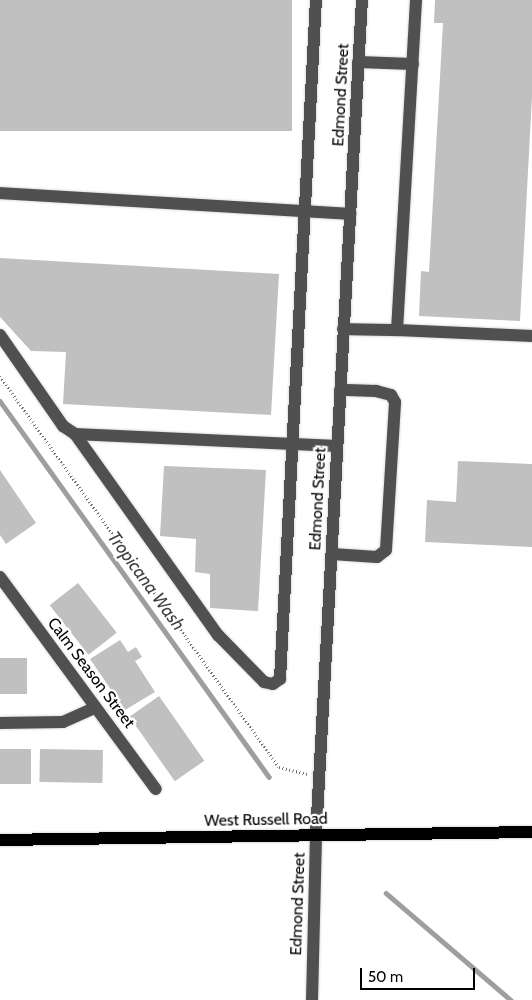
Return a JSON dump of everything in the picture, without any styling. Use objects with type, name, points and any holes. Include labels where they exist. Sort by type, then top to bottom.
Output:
[{"type":"main road","name":"West Russell Road","points":[[0,840],[532,832]]},
{"type":"street","points":[[0,334],[63,426],[75,434],[218,634],[264,682],[273,684],[280,679],[316,0]]},
{"type":"street","name":"Edmond Street","points":[[312,1000],[316,835],[321,776],[343,329],[362,0]]},
{"type":"street","points":[[397,330],[416,0]]},
{"type":"street","points":[[358,62],[412,64]]},
{"type":"street","points":[[0,193],[350,214]]},
{"type":"street","points":[[343,329],[532,336]]},
{"type":"street","points":[[332,554],[377,557],[386,550],[395,402],[391,395],[376,391],[340,390]]},
{"type":"street","points":[[75,434],[337,446]]},
{"type":"street","name":"Calm Season Street","points":[[0,577],[156,789]]},
{"type":"street","points":[[0,723],[63,722],[96,708]]},
{"type":"path","points":[[0,376],[279,768],[286,772],[321,776]]},
{"type":"building","points":[[0,0],[292,0],[292,131],[0,131]]},
{"type":"building","points":[[435,0],[532,0],[532,97],[520,321],[419,316],[421,271],[429,272],[443,23],[434,23]]},
{"type":"building","points":[[0,258],[279,274],[271,415],[63,404],[66,352],[31,351],[0,317]]},
{"type":"building","points":[[458,461],[532,464],[532,547],[425,542],[427,500],[456,502]]},
{"type":"building","points":[[164,466],[266,470],[258,611],[210,608],[210,574],[195,572],[196,539],[160,536]]},
{"type":"building","points":[[0,470],[36,523],[6,544],[0,535]]},
{"type":"building","points":[[78,583],[117,633],[88,655],[50,605]]},
{"type":"building","points":[[120,640],[128,652],[136,647],[142,657],[135,661],[155,692],[125,710],[90,659]]},
{"type":"building","points":[[0,658],[27,658],[27,694],[0,694]]},
{"type":"building","points":[[159,696],[204,761],[175,781],[130,717]]},
{"type":"building","points":[[0,749],[31,749],[31,784],[0,784]]},
{"type":"building","points":[[40,749],[103,750],[102,783],[39,782]]},
{"type":"waterway","name":"Tropicana Wash","points":[[0,401],[269,777]]},
{"type":"waterway","name":"Tropicana Wash","points":[[386,893],[511,1000]]}]
